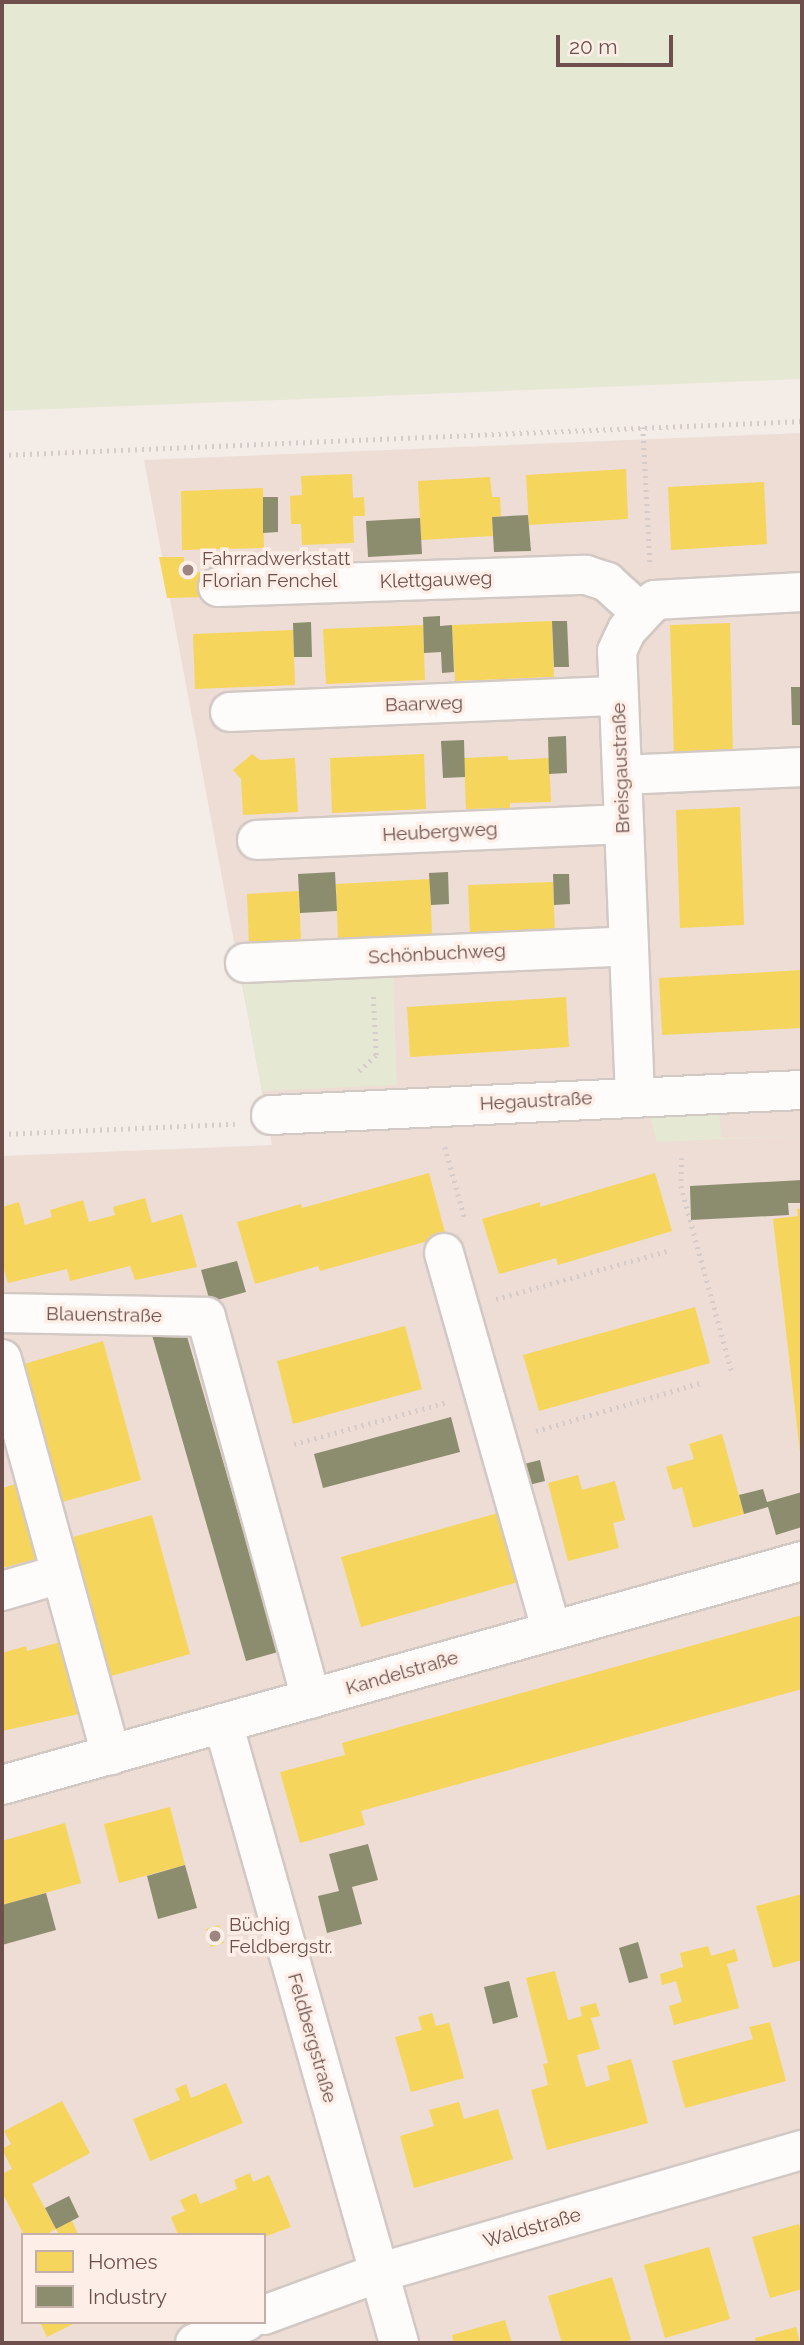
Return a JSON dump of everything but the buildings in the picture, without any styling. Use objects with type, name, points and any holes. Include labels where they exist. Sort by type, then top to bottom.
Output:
[{"type":"street","name":"Klettgauweg","points":[[218,587],[586,575],[607,582],[648,606]]},
{"type":"street","points":[[648,606],[802,592]]},
{"type":"street","name":"Breisgaustraße","points":[[635,1097],[617,651],[627,630],[648,606]]},
{"type":"street","name":"Baarweg","points":[[230,712],[618,696]]},
{"type":"street","points":[[622,775],[802,767]]},
{"type":"street","name":"Heubergweg","points":[[257,840],[624,824]]},
{"type":"street","name":"Schönbuchweg","points":[[245,963],[629,946]]},
{"type":"street","name":"Hegaustraße","points":[[271,1115],[802,1090]]},
{"type":"street","points":[[444,1253],[552,1631]]},
{"type":"street","name":"Blauenstraße","points":[[2,1313],[206,1317],[311,1699]]},
{"type":"street","points":[[2,1359],[9,1413],[61,1574],[111,1755]]},
{"type":"street","name":"Kandelstraße","points":[[2,1785],[802,1561]]},
{"type":"street","points":[[2,1591],[61,1574]]},
{"type":"street","name":"Feldbergstraße","points":[[223,1723],[398,2343]]},
{"type":"street","name":"Waldstraße","points":[[266,2314],[378,2273],[802,2150]]},
{"type":"street","points":[[195,2343],[241,2324]]},
{"type":"path","points":[[2,456],[802,421]]},
{"type":"path","points":[[643,427],[651,590],[648,606]]},
{"type":"path","points":[[363,1079],[359,1071],[376,1055],[373,993],[385,967],[386,957]]},
{"type":"path","points":[[434,1106],[469,1233],[458,1248],[444,1253]]},
{"type":"path","points":[[2,1135],[234,1124],[271,1115]]},
{"type":"path","points":[[682,1158],[681,1186],[732,1373]]},
{"type":"path","points":[[460,1309],[667,1251]]},
{"type":"path","points":[[496,1442],[700,1383]]},
{"type":"path","points":[[294,1444],[483,1392]]},
{"type":"shaded area","points":[[802,433],[802,2343],[2,2343],[2,1156],[272,1145],[144,460]]},
{"type":"green space","points":[[7,2],[802,2],[802,379],[2,411],[2,6]]},
{"type":"green space","points":[[393,967],[397,1085],[262,1091],[241,976]]},
{"type":"green space","points":[[719,1112],[721,1138],[802,1136],[657,1142],[649,1113]]},
{"type":"place","name":"Fahrradwerkstatt Florian Fenchel","points":[[188,570]]},
{"type":"place","name":"Büchig Feldbergstr.","points":[[215,1936]]}]
